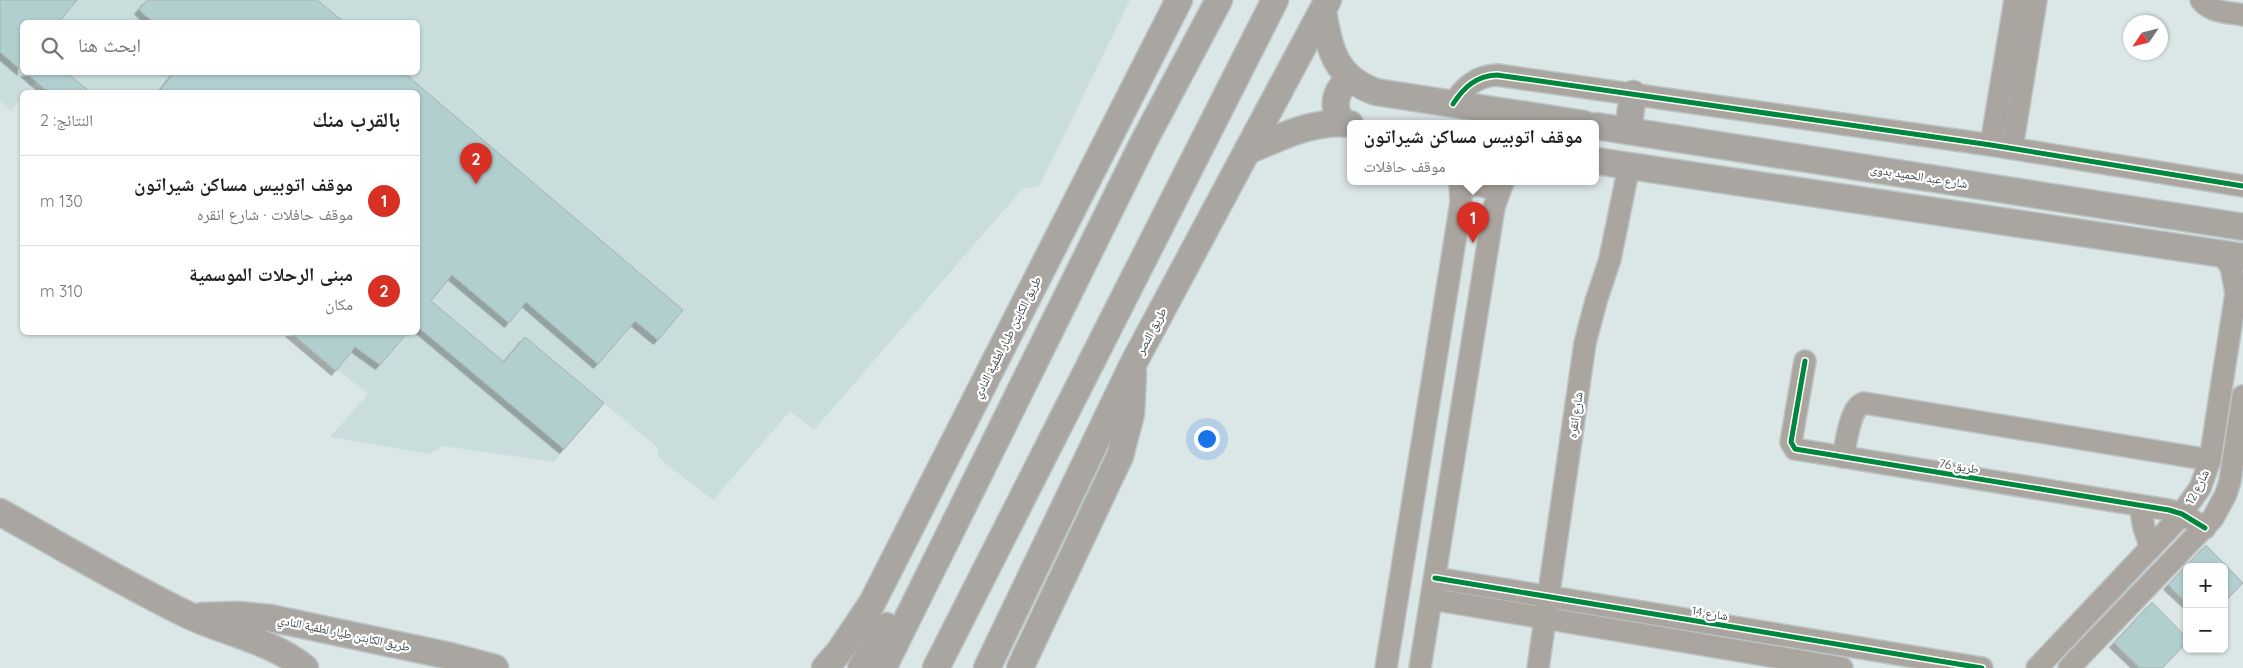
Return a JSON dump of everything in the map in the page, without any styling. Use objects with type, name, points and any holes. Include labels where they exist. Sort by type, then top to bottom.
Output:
[{"type":"main road","name":"طريق الكابتن طيار لطفية النادي","points":[[825,668],[839,652],[876,594],[1178,0]]},
{"type":"main road","points":[[883,668],[1143,143],[1218,0]]},
{"type":"main road","points":[[936,668],[1275,0]]},
{"type":"main road","points":[[1326,6],[1326,36],[1332,52],[1340,68],[1350,79],[1363,87],[1376,92],[1558,120]]},
{"type":"main road","name":"طريق النصر","points":[[986,668],[1133,364],[1326,6]]},
{"type":"main road","points":[[1347,124],[1339,118],[1335,104],[1339,89],[1350,79]]},
{"type":"main road","points":[[1628,131],[1633,94]]},
{"type":"main road","points":[[1247,151],[1302,130],[1347,124]]},
{"type":"main road","name":"شارع عبد الحميد بدوى","points":[[1599,126],[2243,227]]},
{"type":"main road","points":[[1599,161],[2232,255]]},
{"type":"main road","points":[[1020,668],[1120,456],[1132,414],[1134,392],[1133,364]]},
{"type":"main road","points":[[0,512],[190,616],[297,662],[325,668]]},
{"type":"main road","points":[[861,668],[906,594],[930,572]]},
{"type":"main road","name":"طريق الكابتن طيار لطفية النادي","points":[[190,616],[239,615],[270,618],[450,656],[495,668]]},
{"type":"street","points":[[2001,146],[2015,0]]},
{"type":"street","points":[[2001,146],[2036,0]]},
{"type":"street","points":[[2201,0],[2205,6],[2216,10],[2243,15]]},
{"type":"street","points":[[1453,104],[1461,92],[1475,81],[1497,75],[2001,146],[2243,186]]},
{"type":"street","name":"شارع انقره","points":[[1538,668],[1585,343],[1610,259],[1629,166]]},
{"type":"street","points":[[1386,668],[1458,223],[1460,186],[1481,185],[1500,187],[1420,668]]},
{"type":"street","name":"شارع 12","points":[[2037,668],[2182,514],[2202,482],[2210,460],[2236,293],[2231,267],[2232,255]]},
{"type":"street","name":"طريق 76","points":[[1805,361],[1791,445],[1797,450],[2182,514],[2205,528]]},
{"type":"street","points":[[2235,497],[2230,481],[2243,396]]},
{"type":"street","points":[[1843,457],[1855,408],[1864,403],[2210,460]]},
{"type":"street","points":[[2202,482],[2235,497]]},
{"type":"street","points":[[2069,668],[2205,528],[2220,508],[2235,497]]},
{"type":"street","points":[[2140,506],[2144,528],[2151,548]]},
{"type":"street","name":"شارع 14","points":[[1434,578],[1745,660],[1842,668]]},
{"type":"street","name":"شارع 14","points":[[1431,599],[1548,608],[1750,630],[1982,668]]},
{"type":"street","points":[[1745,660],[1750,630]]},
{"type":"street","points":[[1766,662],[1770,633]]},
{"type":"shaded area","points":[[0,0],[1130,0],[1039,186],[1022,189],[814,430],[790,411],[713,500],[659,458],[657,447],[604,403],[554,462],[443,446],[430,454],[330,437],[368,394],[293,335],[420,335],[420,90],[46,90],[36,82],[29,90],[20,90],[20,100],[11,111],[0,101]]},
{"type":"building","points":[[0,0],[77,0],[61,20],[20,20],[20,69],[0,52]]},
{"type":"building","points":[[147,0],[317,0],[342,20],[151,20],[139,10]]},
{"type":"building","points":[[28,75],[70,75],[88,90],[46,90]]},
{"type":"building","points":[[172,75],[407,75],[683,310],[658,340],[635,321],[598,364],[526,302],[509,323],[452,275],[431,301],[504,362],[525,337],[604,403],[564,449],[420,329],[420,90],[160,90]]},
{"type":"building","points":[[294,335],[405,335],[380,365],[355,347],[336,371]]},
{"type":"building","points":[[2206,545],[2224,563],[2189,563]]},
{"type":"building","points":[[2228,568],[2243,583],[2228,598]]},
{"type":"building","points":[[2183,569],[2183,599],[2168,585]]},
{"type":"building","points":[[2152,602],[2183,634],[2183,646],[2162,668],[2140,668],[2114,643]]},
{"type":"cycle path","points":[[1453,104],[1462,92],[1477,80],[1497,75],[1991,145],[2243,186]]},
{"type":"cycle path","points":[[1805,361],[1791,442],[1795,449],[2169,510],[2182,514],[2205,528]]},
{"type":"cycle path","points":[[1435,578],[1982,668]]},
{"type":"place","name":"مبنى الرحلات الموسمية","points":[[476,184]]},
{"type":"place","name":"موقف اتوبيس مساكن شيراتون","points":[[1473,243]]}]
